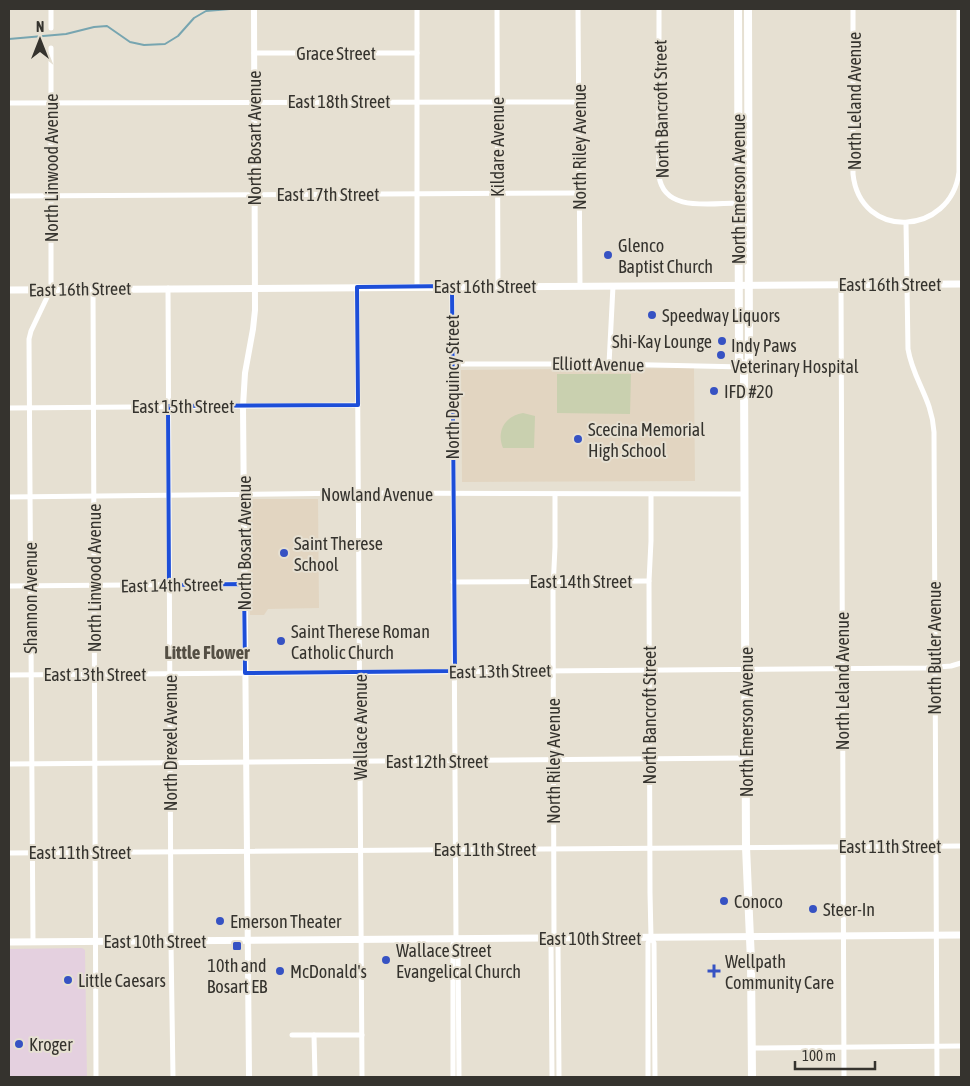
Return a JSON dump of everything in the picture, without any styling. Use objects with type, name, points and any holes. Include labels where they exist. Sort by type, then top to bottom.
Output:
[{"type":"main road","name":"North Emerson Avenue","points":[[738,9],[739,360],[744,366]]},
{"type":"main road","name":"North Emerson Avenue","points":[[748,9],[748,360],[744,366],[744,494],[746,847],[752,1077]]},
{"type":"main road","name":"East 16th Street","points":[[9,290],[961,284]]},
{"type":"main road","name":"East 10th Street","points":[[9,942],[961,935]]},
{"type":"street","points":[[51,9],[51,28]]},
{"type":"street","name":"North Bosart Avenue","points":[[249,1077],[243,406],[245,368],[254,324],[254,9]]},
{"type":"street","points":[[417,9],[417,286]]},
{"type":"street","name":"Kildare Avenue","points":[[497,9],[498,286]]},
{"type":"street","name":"North Riley Avenue","points":[[578,9],[580,286]]},
{"type":"street","name":"North Bancroft Street","points":[[659,9],[659,176],[661,183],[666,192],[678,201],[686,204],[739,204]]},
{"type":"street","name":"North Leland Avenue","points":[[853,9],[853,174],[862,200],[874,212],[894,222],[906,223]]},
{"type":"street","points":[[906,223],[923,219],[938,210],[951,196],[957,182],[959,172],[959,9]]},
{"type":"street","name":"North Linwood Avenue","points":[[51,48],[51,289]]},
{"type":"street","name":"Grace Street","points":[[254,54],[417,53]]},
{"type":"street","name":"East 18th Street","points":[[9,103],[254,101],[579,102]]},
{"type":"street","name":"East 17th Street","points":[[9,196],[580,193]]},
{"type":"street","name":"North Butler Avenue","points":[[906,223],[908,354],[914,374],[929,403],[934,428],[937,1077]]},
{"type":"street","name":"North Leland Avenue","points":[[841,284],[844,1077]]},
{"type":"street","name":"North Dequincy Street","points":[[452,286],[452,494],[456,761],[456,939],[453,944],[456,1051],[459,1077]]},
{"type":"street","points":[[609,364],[613,286]]},
{"type":"street","name":"Wallace Avenue","points":[[357,287],[362,1077]]},
{"type":"street","name":"North Drexel Avenue","points":[[168,288],[173,1077]]},
{"type":"street","name":"Shannon Avenue","points":[[32,942],[29,337],[51,289]]},
{"type":"street","name":"North Linwood Avenue","points":[[93,289],[96,1077]]},
{"type":"street","name":"Elliott Avenue","points":[[453,364],[744,366]]},
{"type":"street","name":"East 15th Street","points":[[9,408],[358,405]]},
{"type":"street","name":"Nowland Avenue","points":[[9,497],[358,493],[744,494]]},
{"type":"street","name":"North Riley Avenue","points":[[552,1077],[551,943],[554,938],[553,581],[555,494]]},
{"type":"street","name":"North Bancroft Street","points":[[651,494],[649,581],[650,848],[651,937],[654,944],[655,1077]]},
{"type":"street","name":"East 14th Street","points":[[453,582],[649,581]]},
{"type":"street","name":"East 14th Street","points":[[9,586],[244,584]]},
{"type":"street","name":"East 13th Street","points":[[9,675],[934,668],[961,663]]},
{"type":"street","name":"East 12th Street","points":[[9,764],[746,758]]},
{"type":"street","name":"East 11th Street","points":[[9,853],[961,846]]},
{"type":"street","name":"North Bancroft Street","points":[[648,1077],[648,944],[651,937]]},
{"type":"street","name":"North Riley Avenue","points":[[554,938],[558,944],[558,1077]]},
{"type":"street","points":[[292,1035],[362,1035]]},
{"type":"street","points":[[314,1035],[315,1077]]},
{"type":"street","points":[[752,1048],[961,1046]]},
{"type":"street","points":[[648,1048],[655,1048]]},
{"type":"street","points":[[552,1050],[558,1049]]},
{"type":"street","name":"North Dequincy Street","points":[[453,1077],[456,1051]]},
{"type":"highlighted area","points":[[452,286],[455,671],[245,673],[244,584],[169,585],[168,406],[358,405],[357,287]]},
{"type":"shaded area","name":"Scecina Memorial High School","points":[[694,368],[695,481],[462,482],[461,370]]},
{"type":"shaded area","name":"Saint Therese School","points":[[249,499],[318,499],[319,608],[268,609],[264,615],[250,615]]},
{"type":"shaded area","points":[[82,948],[85,950],[87,1077],[9,1077],[9,949]]},
{"type":"green space","points":[[557,374],[631,374],[630,414],[557,413]]},
{"type":"green space","points":[[523,413],[535,416],[534,448],[503,448],[501,436],[504,425],[511,417]]},
{"type":"waterway","points":[[9,39],[66,34],[94,27],[107,26],[130,42],[144,45],[165,44],[178,36],[194,18],[206,11],[230,9]]},
{"type":"place","name":"Glenco Baptist Church","points":[[608,255]]},
{"type":"place","name":"Speedway Liquors","points":[[652,315]]},
{"type":"place","name":"Shi-Kay Lounge","points":[[722,341]]},
{"type":"place","name":"Indy Paws Veterinary Hospital","points":[[721,355]]},
{"type":"place","name":"IFD #20","points":[[714,391]]},
{"type":"place","name":"Scecina Memorial High School","points":[[578,439]]},
{"type":"place","name":"Saint Therese School","points":[[284,553]]},
{"type":"place","name":"Saint Therese Roman Catholic Church","points":[[281,641]]},
{"type":"place","name":"Conoco","points":[[724,901]]},
{"type":"place","name":"Steer-In","points":[[813,909]]},
{"type":"place","name":"Emerson Theater","points":[[220,921]]},
{"type":"place","name":"10th and Bosart EB","points":[[237,946]]},
{"type":"place","name":"Wallace Street Evangelical Church","points":[[386,960]]},
{"type":"place","name":"McDonald's","points":[[280,971]]},
{"type":"place","name":"Wellpath Community Care","points":[[714,971]]},
{"type":"place","name":"Little Caesars","points":[[68,980]]},
{"type":"place","name":"Kroger","points":[[19,1044]]},
{"type":"district","name":"Little Flower","points":[[207,652]]}]
